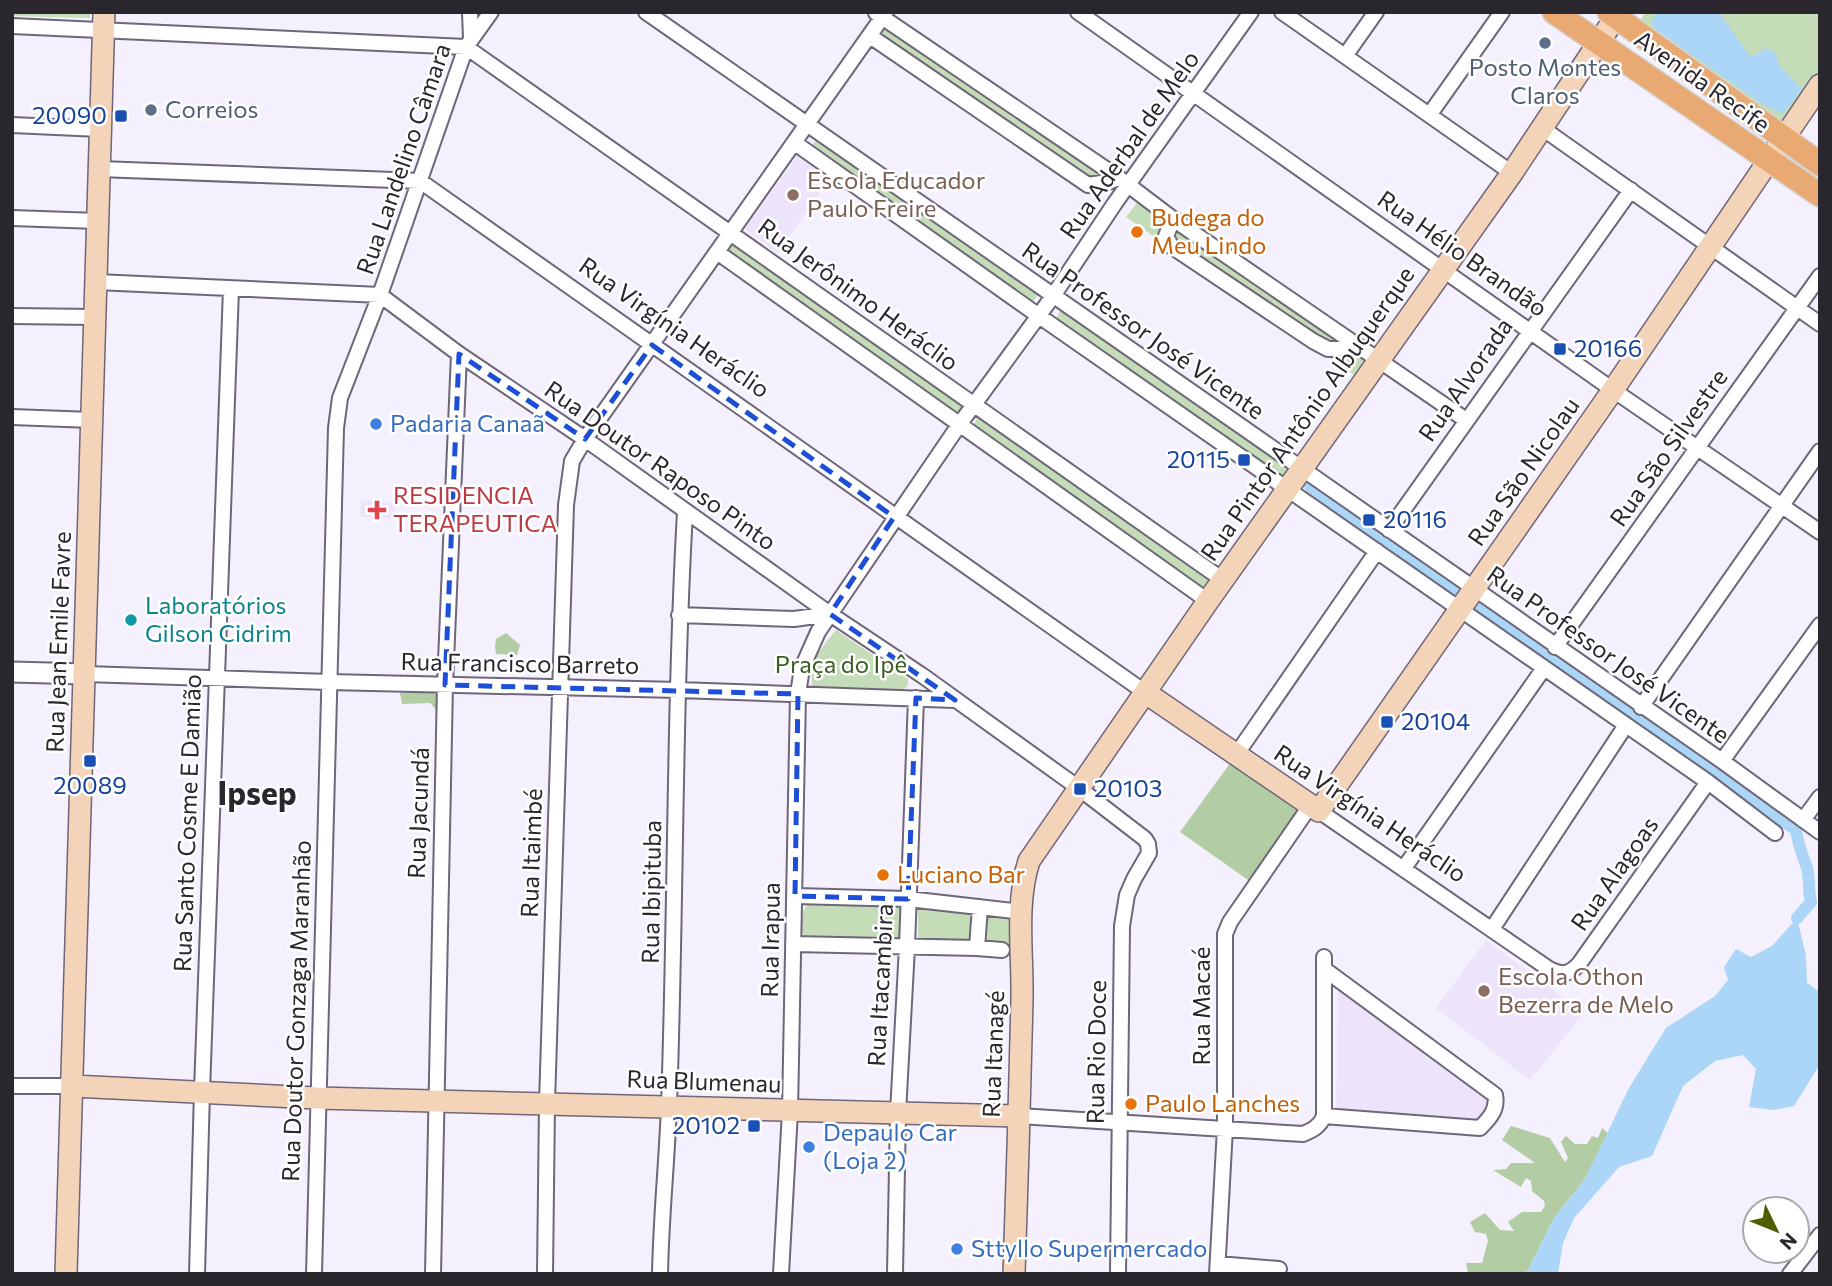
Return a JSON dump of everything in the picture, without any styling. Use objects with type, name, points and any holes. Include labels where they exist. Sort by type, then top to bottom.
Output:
[{"type":"main road","name":"Avenida Recife","points":[[1554,12],[1820,195]]},
{"type":"main road","name":"Avenida Recife","points":[[1615,14],[1820,164]]},
{"type":"main road","name":"Rua Pintor Antônio Albuquerque","points":[[1042,841],[1153,693],[1208,601],[1302,469],[1371,354],[1444,269],[1512,173],[1615,14]]},
{"type":"main road","name":"Rua Jean Emile Favre","points":[[66,1274],[103,21]]},
{"type":"main road","points":[[1787,142],[1820,85]]},
{"type":"main road","points":[[1787,142],[1820,103]]},
{"type":"main road","name":"Rua São Nicolau","points":[[1315,809],[1467,599],[1787,142]]},
{"type":"main road","name":"Rua Virgínia Heráclio","points":[[1153,693],[1315,809]]},
{"type":"main road","name":"Rua Itanagé","points":[[1014,1274],[1022,912],[1025,875],[1042,841]]},
{"type":"main road","name":"Rua Blumenau","points":[[73,1086],[141,1084],[202,1091],[317,1098],[1018,1116]]},
{"type":"street","points":[[468,43],[470,12]]},
{"type":"street","points":[[468,43],[491,12]]},
{"type":"street","name":"Rua Professor José Vicente","points":[[646,12],[1390,530],[1544,668],[1708,782],[1775,833]]},
{"type":"street","name":"Rua Hélio Brandão","points":[[1078,12],[1613,390],[1820,532]]},
{"type":"street","name":"Rua Aderbal de Melo","points":[[830,614],[972,405],[1053,296],[1123,181],[1192,94],[1251,12]]},
{"type":"street","points":[[1282,12],[1512,173]]},
{"type":"street","points":[[1345,56],[1376,12]]},
{"type":"street","points":[[881,14],[1123,181],[1172,219],[1466,420]]},
{"type":"street","name":"Rua Itaimbé","points":[[545,1274],[547,1103],[568,480],[572,461],[870,36],[881,14]]},
{"type":"street","points":[[1430,114],[1495,15]]},
{"type":"street","points":[[12,26],[103,21],[468,43]]},
{"type":"street","points":[[870,36],[1088,184],[1123,181]]},
{"type":"street","name":"Rua Landelino Câmara","points":[[380,295],[468,43]]},
{"type":"street","name":"Rua Jerônimo Heráclio","points":[[468,43],[972,405],[1223,580]]},
{"type":"street","points":[[12,125],[100,129]]},
{"type":"street","points":[[1542,128],[1820,324]]},
{"type":"street","name":"Rua Professor José Vicente","points":[[795,143],[1377,551],[1555,647],[1722,761],[1820,832]]},
{"type":"street","points":[[99,169],[420,181]]},
{"type":"street","name":"Rua Virgínia Heráclio","points":[[420,181],[894,517],[1153,693]]},
{"type":"street","name":"Rua Alvorada","points":[[1390,530],[1631,190]]},
{"type":"street","points":[[12,218],[98,221]]},
{"type":"street","points":[[1172,219],[1166,236],[1171,246],[1319,345],[1328,349],[1371,354]]},
{"type":"street","name":"Rua Jerônimo Heráclio","points":[[717,252],[1208,601]]},
{"type":"street","name":"Rua São Silvestre","points":[[1555,647],[1820,276]]},
{"type":"street","points":[[96,282],[380,295]]},
{"type":"street","name":"Rua Santo Cosme E Damião","points":[[197,1274],[231,289]]},
{"type":"street","name":"Rua Doutor Raposo Pinto","points":[[380,295],[459,354],[923,676],[1145,839]]},
{"type":"street","name":"Rua Doutor Gonzaga Maranhão","points":[[314,1274],[336,428],[340,398],[380,295]]},
{"type":"street","points":[[12,316],[95,317]]},
{"type":"street","name":"Rua Jacundá","points":[[433,1274],[438,1100],[438,940],[459,354]]},
{"type":"street","points":[[12,417],[92,420]]},
{"type":"street","points":[[1641,707],[1820,451]]},
{"type":"street","name":"Rua Ibipituba","points":[[660,1274],[661,1212],[669,1108],[679,615],[685,512]]},
{"type":"street","points":[[1236,755],[1377,551]]},
{"type":"street","points":[[679,615],[794,619],[830,614]]},
{"type":"street","name":"Rua Irapua","points":[[781,1274],[790,1111],[798,694],[802,668],[818,632],[830,614]]},
{"type":"street","points":[[1722,761],[1820,625]]},
{"type":"street","points":[[1404,868],[1544,668]]},
{"type":"street","points":[[12,672],[85,674]]},
{"type":"street","name":"Rua Francisco Barreto","points":[[85,674],[679,690],[955,701]]},
{"type":"street","name":"Rua Itacambira","points":[[895,1274],[898,1113],[916,698]]},
{"type":"street","points":[[1492,929],[1626,726]]},
{"type":"street","name":"Rua Alagoas","points":[[1549,970],[1557,974],[1566,973],[1579,964],[1708,782]]},
{"type":"street","points":[[1803,820],[1820,797]]},
{"type":"street","name":"Rua Virgínia Heráclio","points":[[1315,809],[1549,970]]},
{"type":"street","name":"Rua Macaé","points":[[1217,1269],[1225,1128],[1224,933],[1236,912],[1315,809]]},
{"type":"street","name":"Rua Rio Doce","points":[[1118,1274],[1122,926],[1127,895],[1149,853],[1149,844],[1145,839]]},
{"type":"street","points":[[794,897],[908,899],[1022,912]]},
{"type":"street","points":[[977,948],[980,907]]},
{"type":"street","points":[[793,944],[1002,950]]},
{"type":"street","points":[[1324,963],[1495,1095],[1497,1102],[1494,1112],[1480,1128],[1324,1116],[1324,963]]},
{"type":"street","points":[[12,1086],[73,1086]]},
{"type":"street","name":"Rua Blumenau","points":[[1018,1116],[1303,1134],[1318,1126],[1324,1116]]},
{"type":"street","points":[[1790,1274],[1820,1235]]},
{"type":"street","points":[[1217,1269],[1279,1269]]},
{"type":"highlighted area","points":[[652,345],[894,517],[830,614],[955,700],[916,698],[908,899],[795,896],[798,694],[445,685],[459,354],[585,439]]},
{"type":"shaded area","name":"Escola Educador Paulo Freire","points":[[802,154],[831,176],[778,253],[745,229],[797,156]]},
{"type":"shaded area","name":"RESIDENCIA TERAPEUTICA","points":[[361,500],[395,503],[394,519],[360,517]]},
{"type":"shaded area","points":[[1486,940],[1584,1013],[1530,1080],[1436,1008]]},
{"type":"shaded area","points":[[1338,987],[1490,1096],[1479,1122],[1336,1114]]},
{"type":"green space","points":[[12,12],[90,12],[90,18],[12,16]]},
{"type":"green space","points":[[1645,12],[1820,12],[1820,78],[1785,125],[1640,21]]},
{"type":"green space","points":[[885,23],[1117,178],[1088,183],[875,38]]},
{"type":"green space","points":[[818,138],[1041,291],[1032,303],[812,146]]},
{"type":"green space","points":[[1141,198],[1160,213],[1164,244],[1126,217]]},
{"type":"green space","points":[[1181,229],[1354,344],[1323,343],[1177,242],[1176,231]]},
{"type":"green space","points":[[730,238],[965,404],[957,416],[721,254]]},
{"type":"green space","points":[[1061,309],[1294,466],[1286,480],[1055,321]]},
{"type":"green space","points":[[1323,353],[1368,353],[1376,359],[1361,380]]},
{"type":"green space","points":[[981,412],[1216,577],[1204,593],[972,427]]},
{"type":"green space","name":"Praça do Ipê","points":[[836,630],[908,679],[908,685],[902,692],[812,688],[814,663]]},
{"type":"green space","points":[[506,633],[520,645],[517,655],[496,654],[496,639]]},
{"type":"green space","points":[[441,691],[440,710],[437,711],[430,703],[402,704],[400,693]]},
{"type":"green space","points":[[1231,762],[1301,813],[1251,882],[1180,832]]},
{"type":"green space","points":[[854,901],[904,902],[906,942],[807,938],[804,935],[801,922],[807,905]]},
{"type":"green space","points":[[921,906],[1015,916],[1017,946],[918,942],[918,911]]},
{"type":"green space","points":[[1511,1126],[1550,1138],[1565,1162],[1568,1158],[1561,1142],[1566,1136],[1575,1144],[1587,1144],[1592,1136],[1598,1138],[1602,1128],[1608,1133],[1585,1179],[1554,1218],[1528,1270],[1523,1274],[1468,1274],[1466,1263],[1482,1263],[1488,1241],[1486,1234],[1475,1232],[1470,1222],[1485,1213],[1500,1230],[1514,1231],[1508,1222],[1522,1212],[1541,1212],[1545,1206],[1544,1201],[1532,1191],[1531,1181],[1526,1178],[1521,1187],[1493,1170],[1506,1169],[1511,1163],[1535,1163],[1502,1140]]},
{"type":"water","points":[[1657,12],[1719,12],[1748,54],[1753,56],[1767,48],[1776,54],[1779,65],[1802,89],[1783,114],[1764,105],[1655,29],[1651,23]]},
{"type":"water","points":[[1797,918],[1806,955],[1807,983],[1820,992],[1820,1064],[1794,1106],[1774,1110],[1749,1107],[1756,1069],[1743,1055],[1715,1061],[1683,1086],[1652,1156],[1619,1167],[1574,1218],[1563,1243],[1558,1274],[1523,1274],[1528,1270],[1554,1218],[1585,1179],[1629,1088],[1666,1028],[1715,996],[1728,980],[1724,967],[1736,949],[1751,957],[1772,946]]},
{"type":"waterway","points":[[1310,486],[1420,569],[1796,830],[1808,872],[1811,902],[1797,918]]},
{"type":"place","name":"Posto Montes Claros","points":[[1545,43]]},
{"type":"place","name":"Correios","points":[[151,110]]},
{"type":"place","name":"20090","points":[[121,116]]},
{"type":"place","name":"Escola Educador Paulo Freire","points":[[793,195]]},
{"type":"place","name":"Budega do Meu Lindo","points":[[1137,232]]},
{"type":"place","name":"20166","points":[[1560,349]]},
{"type":"place","name":"Padaria Canaã","points":[[376,424]]},
{"type":"place","name":"20115","points":[[1244,460]]},
{"type":"place","name":"RESIDENCIA TERAPEUTICA","points":[[377,510]]},
{"type":"place","name":"20116","points":[[1369,520]]},
{"type":"place","name":"Laboratórios Gilson Cidrim","points":[[131,620]]},
{"type":"place","name":"20104","points":[[1387,722]]},
{"type":"place","name":"20089","points":[[90,761]]},
{"type":"place","name":"20103","points":[[1080,789]]},
{"type":"place","name":"Luciano Bar","points":[[883,875]]},
{"type":"place","name":"Escola Othon Bezerra de Melo","points":[[1484,991]]},
{"type":"place","name":"Paulo Lanches","points":[[1131,1104]]},
{"type":"place","name":"20102","points":[[754,1126]]},
{"type":"place","name":"Depaulo Car (Loja 2)","points":[[809,1147]]},
{"type":"place","name":"Sttyllo Supermercado","points":[[957,1249]]},
{"type":"district","name":"Ipsep","points":[[257,794]]}]
